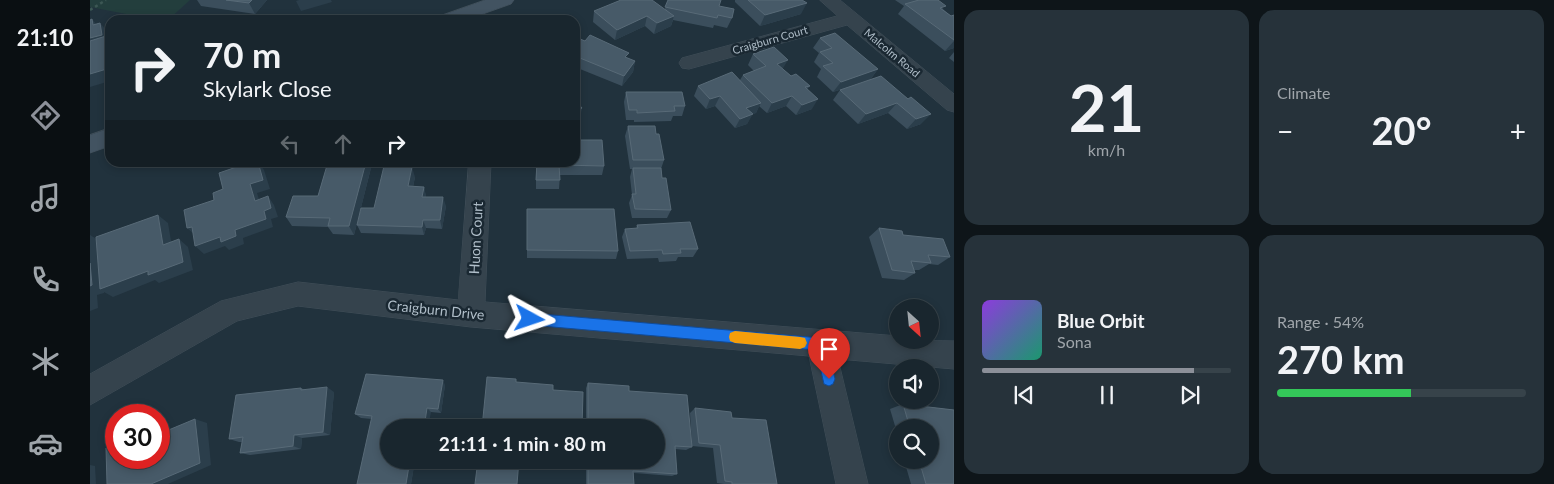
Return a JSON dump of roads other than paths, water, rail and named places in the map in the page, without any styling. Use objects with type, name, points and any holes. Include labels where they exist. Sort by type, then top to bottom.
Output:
[{"type":"main road","points":[[461,15],[504,0]]},
{"type":"main road","points":[[90,144],[105,139]]},
{"type":"street","name":"Malcolm Road","points":[[829,0],[954,105]]},
{"type":"street","name":"Craigburn Court","points":[[689,63],[850,18]]},
{"type":"street","name":"Huon Court","points":[[472,314],[480,167]]},
{"type":"street","name":"Craigburn Drive","points":[[90,390],[231,310],[298,294],[472,314],[954,355]]},
{"type":"street","points":[[821,344],[852,484]]}]
